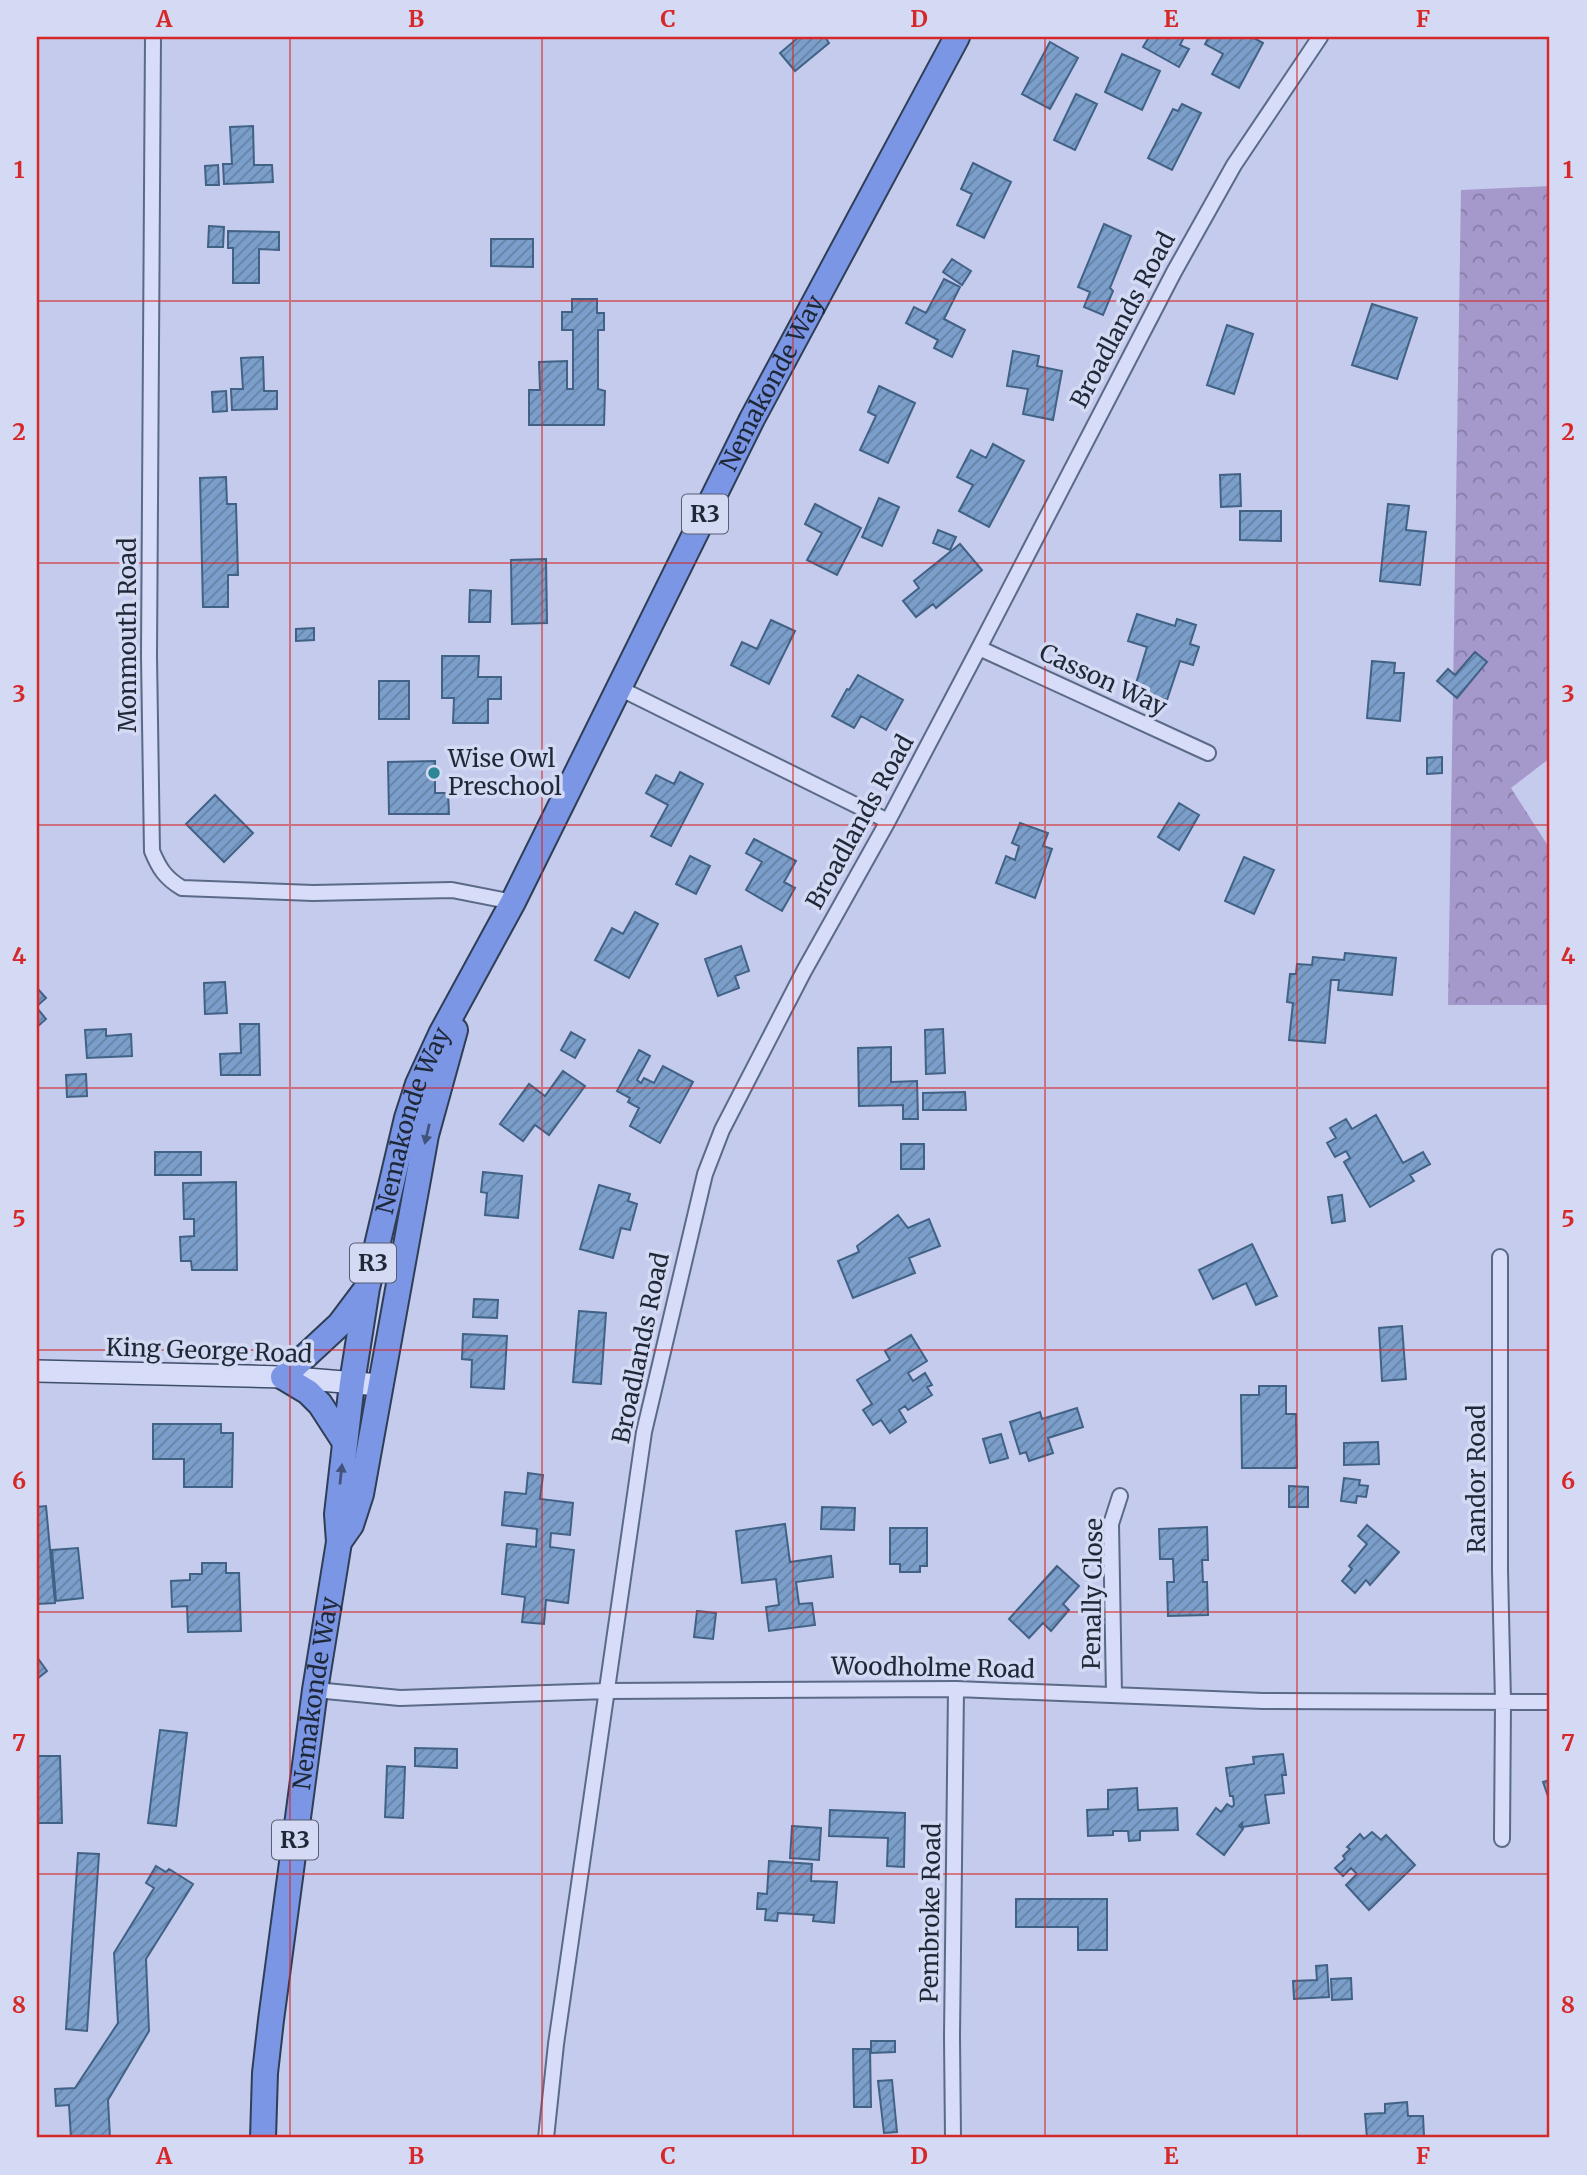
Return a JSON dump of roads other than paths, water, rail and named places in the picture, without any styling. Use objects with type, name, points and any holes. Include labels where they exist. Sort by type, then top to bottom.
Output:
[{"type":"highway","name":"Nemakonde Way","points":[[263,2138],[265,2073],[271,2020],[315,1690],[339,1542],[337,1514],[352,1383],[367,1288],[407,1118],[430,1055],[513,902],[752,419],[957,37]]},
{"type":"highway","name":"Nemakonde Way","points":[[339,1542],[351,1525],[361,1494],[426,1135],[463,997]]},
{"type":"highway","points":[[345,1441],[320,1404],[308,1392],[282,1377],[340,1324],[367,1288]]},
{"type":"main road","name":"King George Road","points":[[37,1371],[282,1377],[380,1385]]},
{"type":"street","name":"Monmouth Road","points":[[153,37],[149,656],[152,850],[158,865],[164,876],[181,888],[313,893],[452,890],[513,902]]},
{"type":"street","name":"Broadlands Road","points":[[546,2138],[556,2044],[644,1432],[705,1174],[722,1130],[804,971],[888,821],[1174,272],[1234,165],[1320,37]]},
{"type":"street","name":"Casson Way","points":[[979,648],[1208,752]]},
{"type":"street","points":[[619,688],[888,821]]},
{"type":"street","name":"Randor Road","points":[[1500,1257],[1502,1839]]},
{"type":"street","name":"Penally Close","points":[[1114,1694],[1111,1524],[1120,1496]]},
{"type":"street","name":"Woodholme Road","points":[[315,1690],[400,1698],[607,1691],[956,1689],[1264,1701],[1550,1702]]},
{"type":"street","name":"Pembroke Road","points":[[953,2138],[956,1689]]},
{"type":"place","name":"Wise Owl Preschool","points":[[434,773]]}]
